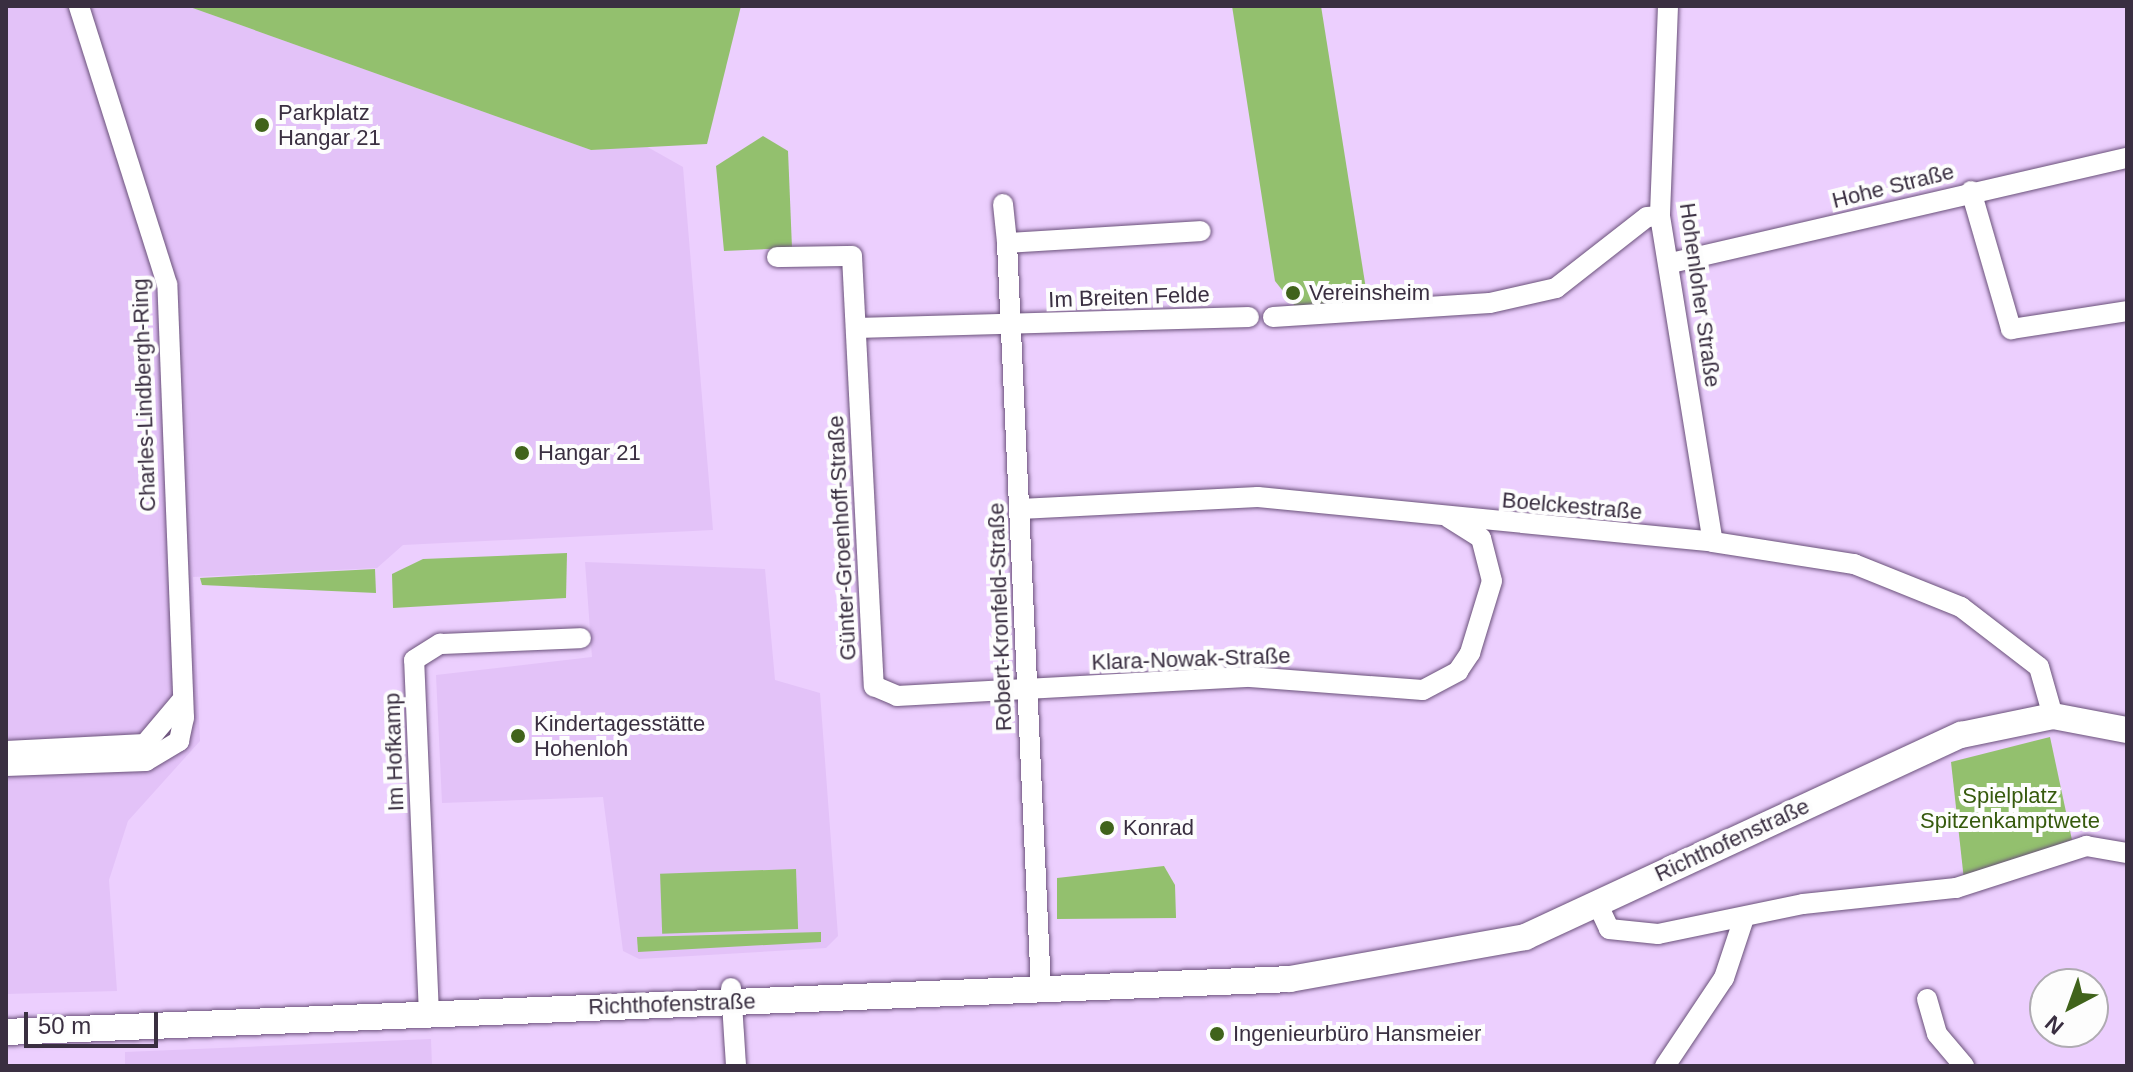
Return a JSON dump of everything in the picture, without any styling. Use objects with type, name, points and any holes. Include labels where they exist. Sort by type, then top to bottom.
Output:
[{"type":"street","name":"Charles-Lindbergh-Ring","points":[[6,766],[156,758],[182,735],[167,284],[79,6]]},
{"type":"street","name":"Hohenloher Straße","points":[[1668,6],[1660,216],[1671,263],[1713,542]]},
{"type":"street","name":"Hohe Straße","points":[[1671,263],[1971,191],[2127,158]]},
{"type":"street","points":[[1971,191],[2011,329],[2127,311]]},
{"type":"street","name":"Robert-Kronfeld-Straße","points":[[1003,204],[1020,509],[1040,982]]},
{"type":"street","points":[[1273,317],[1490,303],[1556,288],[1647,217],[1660,216]]},
{"type":"street","points":[[1007,243],[1201,231]]},
{"type":"street","name":"Günter-Groenhoff-Straße","points":[[777,257],[852,256],[874,686],[897,696],[1026,689]]},
{"type":"street","name":"Im Breiten Felde","points":[[1010,325],[1249,317]]},
{"type":"street","points":[[857,328],[1010,325]]},
{"type":"street","name":"Boelckestraße","points":[[1020,509],[1258,497],[1713,542],[1882,571],[1961,607],[2039,667],[2053,716]]},
{"type":"street","name":"Klara-Nowak-Straße","points":[[1026,689],[1250,677],[1423,690],[1443,683],[1470,653],[1492,581],[1481,538],[1449,518]]},
{"type":"street","name":"Im Hofkamp","points":[[429,1008],[414,660],[440,644],[581,638]]},
{"type":"street","points":[[6,751],[145,744],[182,700]]},
{"type":"street","name":"Richthofenstraße","points":[[6,1032],[429,1008],[1040,982],[1290,979],[1335,967],[1517,940],[1941,743],[2053,716],[2127,730]]},
{"type":"street","points":[[1598,905],[1609,929],[1627,933],[1743,921],[1803,904],[1956,888],[2086,846],[2127,853]]},
{"type":"street","points":[[1665,1066],[1724,978],[1743,921]]},
{"type":"street","points":[[732,995],[736,1066]]},
{"type":"street","points":[[1927,999],[1937,1034],[1964,1066]]},
{"type":"street","name":"Richthofenstraße","points":[[6,1018],[429,1008]]},
{"type":"shaded area","points":[[6,6],[187,6],[591,150],[644,145],[683,167],[713,530],[403,545],[377,568],[193,577],[200,741],[128,821],[109,880],[117,991],[6,994]]},
{"type":"shaded area","points":[[585,562],[765,569],[775,680],[820,693],[838,936],[826,948],[639,959],[623,951],[603,797],[442,803],[436,675],[592,657]]},
{"type":"shaded area","points":[[431,1039],[432,1066],[125,1066],[125,1052]]},
{"type":"green space","points":[[187,6],[741,6],[707,144],[591,150]]},
{"type":"green space","points":[[1232,6],[1321,6],[1369,308],[1298,310],[1275,281]]},
{"type":"green space","points":[[763,136],[788,151],[792,248],[724,251],[716,166]]},
{"type":"green space","points":[[567,553],[566,598],[393,608],[392,574],[423,559]]},
{"type":"green space","points":[[375,569],[376,593],[202,585],[200,578]]},
{"type":"green space","name":"Spielplatz Spitzenkamptwete","points":[[2050,737],[2072,840],[1964,880],[1951,762]]},
{"type":"green space","points":[[1164,866],[1175,885],[1176,918],[1057,919],[1057,878]]},
{"type":"green space","points":[[796,869],[798,929],[662,934],[660,874]]},
{"type":"green space","points":[[821,932],[821,942],[638,952],[637,937]]},
{"type":"place","name":"Parkplatz Hangar 21","points":[[262,125]]},
{"type":"place","name":"Vereinsheim","points":[[1293,293]]},
{"type":"place","name":"Hangar 21","points":[[522,453]]},
{"type":"place","name":"Kindertagesstätte Hohenloh","points":[[518,736]]},
{"type":"place","name":"Konrad","points":[[1107,828]]},
{"type":"place","name":"Ingenieurbüro Hansmeier","points":[[1217,1034]]}]
